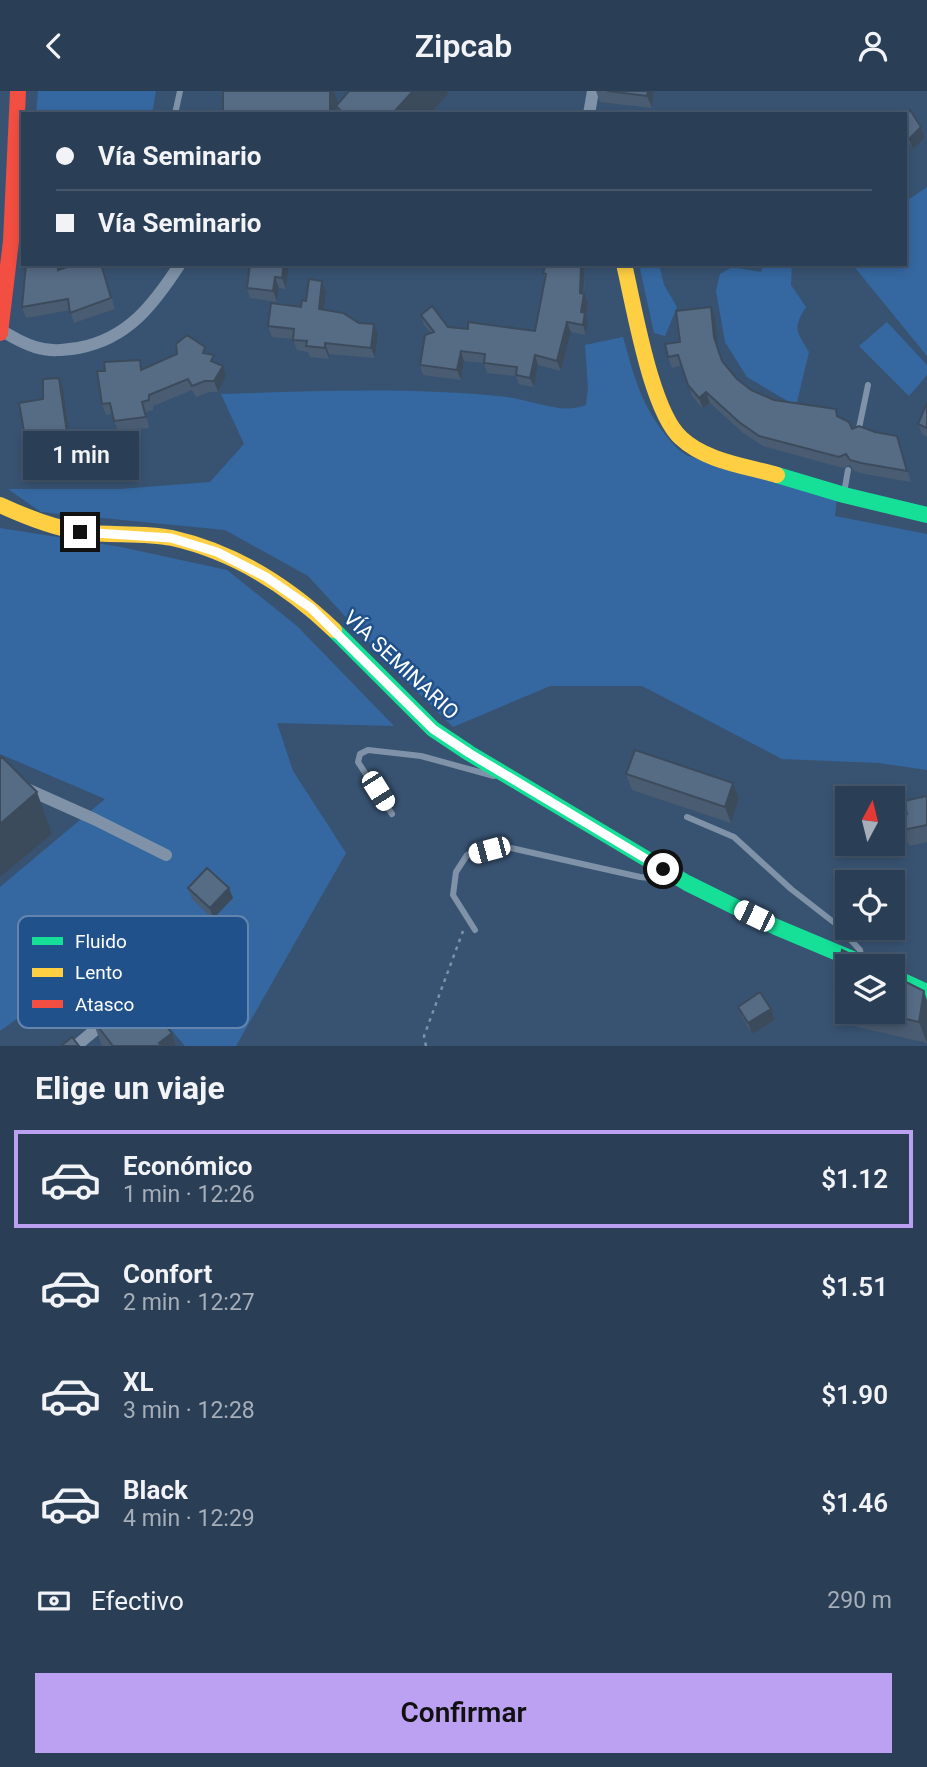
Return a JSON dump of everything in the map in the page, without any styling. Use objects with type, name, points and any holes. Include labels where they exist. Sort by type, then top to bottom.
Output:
[{"type":"main road","points":[[1,332],[3,292],[18,199],[18,91]]},
{"type":"main road","points":[[624,266],[652,382],[661,409],[680,438],[721,459],[844,495],[927,515]]},
{"type":"main road","name":"VÍA SEMINARIO","points":[[0,505],[36,521],[80,532],[171,538],[217,552],[245,565],[283,587],[311,608],[433,729],[469,753],[683,881],[776,927],[840,954]]},
{"type":"main road","points":[[905,982],[927,992]]},
{"type":"street","points":[[589,112],[593,91]]},
{"type":"street","points":[[1,332],[39,349],[59,351],[106,340],[125,330],[142,315],[179,266]]},
{"type":"street","points":[[0,777],[94,819],[166,856]]},
{"type":"street","points":[[76,1046],[98,1028]]},
{"type":"lane","points":[[175,112],[180,91]]},
{"type":"lane","points":[[858,435],[868,385]]},
{"type":"lane","points":[[844,495],[848,470]]},
{"type":"lane","points":[[392,814],[358,762],[360,754],[368,750],[421,757],[522,783]]},
{"type":"lane","points":[[687,817],[734,837],[791,890],[836,924],[862,954]]},
{"type":"lane","points":[[475,930],[453,895],[456,872],[467,855],[511,848],[640,877],[683,881]]},
{"type":"path","points":[[426,1046],[424,1036],[467,918]]},
{"type":"shaded area","points":[[38,91],[156,91],[152,112],[36,112]]},
{"type":"shaded area","points":[[927,187],[927,356],[854,266],[907,266],[907,201]]},
{"type":"shaded area","points":[[639,266],[659,266],[664,285],[677,307],[665,336],[654,333]]},
{"type":"shaded area","points":[[763,266],[792,266],[791,285],[806,307],[798,330],[809,352],[796,406],[747,377],[725,342],[716,291],[720,274],[732,267],[761,272]]},
{"type":"shaded area","points":[[887,322],[927,365],[927,375],[909,396],[859,346]]},
{"type":"shaded area","points":[[623,337],[638,387],[649,409],[667,437],[684,454],[837,497],[835,516],[927,534],[927,770],[879,763],[782,759],[642,686],[550,686],[453,727],[390,665],[308,576],[225,530],[41,512],[8,489],[120,489],[210,482],[244,444],[221,394],[436,392],[507,397],[557,408],[577,408],[586,405],[588,388],[585,345]]},
{"type":"shaded area","points":[[0,528],[121,547],[227,570],[297,626],[394,726],[277,723],[293,771],[346,853],[248,1025],[248,916],[18,916],[18,1018],[0,1031],[0,887],[105,799],[0,754]]},
{"type":"shaded area","points":[[170,1028],[246,1028],[236,1046],[185,1046]]},
{"type":"building","points":[[223,91],[330,91],[330,112],[223,112]]},
{"type":"building","points":[[349,91],[413,91],[394,112],[342,112],[336,106]]},
{"type":"building","points":[[607,91],[648,91],[647,96]]},
{"type":"building","points":[[910,110],[921,127],[909,139],[907,136],[907,114]]},
{"type":"building","points":[[26,266],[58,266],[58,270],[70,266],[102,266],[111,298],[70,313],[68,299],[22,307]]},
{"type":"building","points":[[250,266],[284,266],[282,278],[275,277],[273,291],[247,288]]},
{"type":"building","points":[[545,266],[581,266],[580,293],[584,294],[581,312],[585,313],[583,325],[567,322],[557,361],[535,355],[530,378],[516,375],[517,367],[484,363],[485,354],[461,351],[457,370],[420,365],[425,335],[434,332],[421,315],[432,306],[448,327],[468,329],[468,322],[535,331],[546,274],[543,273]]},
{"type":"building","points":[[309,279],[322,281],[319,309],[343,313],[359,323],[374,324],[371,348],[325,343],[325,348],[306,346],[307,341],[293,340],[294,329],[268,326],[271,303],[301,307],[302,300],[306,301]]},
{"type":"building","points":[[711,307],[714,337],[722,361],[737,379],[751,390],[774,400],[836,409],[837,416],[849,422],[852,429],[859,426],[897,436],[907,471],[861,463],[850,460],[846,454],[839,457],[759,436],[706,392],[699,398],[688,385],[678,355],[668,357],[665,344],[680,342],[676,311]]},
{"type":"building","points":[[187,335],[205,347],[203,353],[214,355],[211,361],[223,366],[214,381],[192,386],[188,379],[149,395],[149,400],[142,402],[146,417],[114,421],[110,403],[102,404],[97,371],[105,371],[104,362],[140,360],[141,370],[177,354],[176,344]]},
{"type":"building","points":[[59,378],[68,439],[27,448],[19,403],[43,399],[43,379]]},
{"type":"building","points":[[927,403],[927,428],[918,424]]},
{"type":"building","points":[[635,750],[733,783],[725,807],[626,774]]},
{"type":"building","points":[[2,757],[37,792],[0,824],[0,759]]},
{"type":"building","points":[[927,796],[927,825],[905,830],[905,801]]},
{"type":"building","points":[[207,868],[229,888],[210,908],[188,888]]},
{"type":"building","points":[[905,982],[924,991],[919,1022],[905,1019]]},
{"type":"building","points":[[760,992],[771,1009],[748,1023],[738,1007]]},
{"type":"building","points":[[99,1028],[168,1028],[172,1033],[159,1043],[160,1046],[113,1046]]},
{"type":"building","points":[[72,1037],[79,1046],[61,1046]]},
{"type":"traffic: fast","points":[[777,475],[927,515]]},
{"type":"traffic: fast","points":[[334,630],[433,729],[469,753],[687,883],[776,927],[840,954]]},
{"type":"traffic: fast","points":[[905,982],[927,992]]},
{"type":"traffic: slow","points":[[624,266],[652,382],[670,424],[681,438],[702,452],[726,462],[777,475]]},
{"type":"traffic: slow","points":[[0,505],[71,530],[161,536],[217,552],[279,586],[334,630]]},
{"type":"traffic: jam","points":[[0,333],[11,241],[18,91]]},
{"type":"route","points":[[80,532],[152,535],[188,542],[226,555],[266,577],[311,608],[433,729],[663,869]]}]
